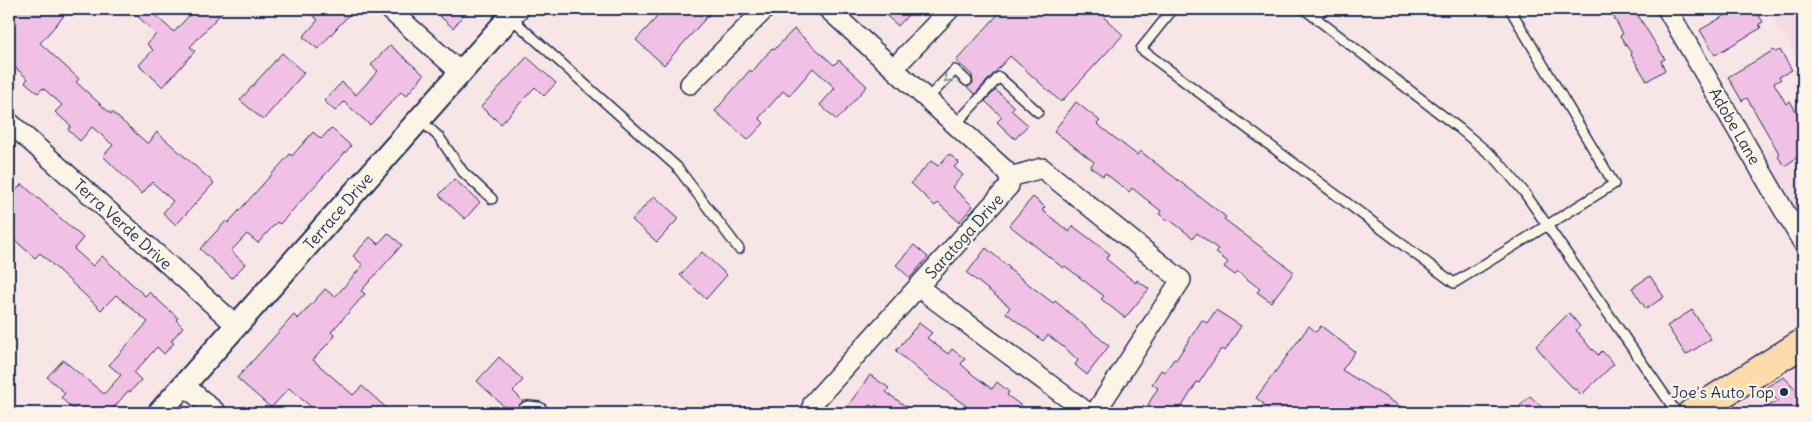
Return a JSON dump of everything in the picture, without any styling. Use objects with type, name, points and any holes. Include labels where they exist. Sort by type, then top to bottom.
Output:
[{"type":"main road","points":[[1692,413],[1803,343]]},
{"type":"street","points":[[389,9],[460,72]]},
{"type":"street","points":[[690,84],[766,9]]},
{"type":"street","name":"Saratoga Drive","points":[[810,413],[813,403],[1009,186],[1010,177],[828,9]]},
{"type":"street","points":[[894,68],[950,9]]},
{"type":"street","name":"Adobe Lane","points":[[1667,9],[1801,236]]},
{"type":"street","name":"Terrace Drive","points":[[158,413],[513,13]]},
{"type":"street","name":"Terra Verde Drive","points":[[9,122],[236,325]]},
{"type":"street","points":[[1010,177],[1042,168],[1181,280],[1095,413]]},
{"type":"street","points":[[918,287],[1088,413]]},
{"type":"street","points":[[184,385],[217,413]]},
{"type":"lane","points":[[1173,9],[1141,49],[1454,284],[1614,184],[1510,9]]},
{"type":"lane","points":[[1304,9],[1460,129],[1498,161],[1524,192],[1677,413]]},
{"type":"lane","points":[[1315,17],[1323,9]]},
{"type":"lane","points":[[513,13],[677,167],[739,249]]},
{"type":"lane","points":[[927,99],[955,70],[967,81]]},
{"type":"lane","points":[[954,126],[980,93],[999,77],[1038,112]]},
{"type":"lane","points":[[419,118],[440,137],[463,172],[492,199]]},
{"type":"shaded area","points":[[1768,9],[1803,9],[1803,69]]},
{"type":"shaded area","points":[[1803,127],[1803,243],[1756,162]]},
{"type":"shaded area","points":[[1803,343],[1803,413],[1692,413]]},
{"type":"building","points":[[9,9],[70,9],[40,43],[79,79],[76,82],[148,144],[157,132],[214,183],[176,225],[163,213],[173,201],[152,182],[142,194],[103,156],[113,145],[92,127],[80,141],[68,130],[71,126],[55,112],[62,105],[43,88],[38,93],[25,82],[28,79],[9,62]]},
{"type":"building","points":[[130,9],[148,9],[174,32],[195,9],[225,9],[190,47],[195,51],[163,87],[139,65],[153,50],[147,44],[156,34]]},
{"type":"building","points":[[305,9],[354,9],[318,49],[303,37],[318,20]]},
{"type":"building","points":[[432,9],[469,9],[453,28]]},
{"type":"building","points":[[648,9],[714,9],[664,65],[636,40],[657,17]]},
{"type":"building","points":[[879,9],[914,9],[898,26]]},
{"type":"building","points":[[1003,9],[1095,9],[1123,35],[1061,102],[1010,56],[975,94],[967,87],[973,83],[972,75],[956,61]]},
{"type":"building","points":[[1621,9],[1634,9],[1665,59],[1661,61],[1665,70],[1647,81],[1620,36],[1623,34],[1612,14]]},
{"type":"building","points":[[1736,9],[1755,9],[1763,22],[1759,24],[1761,28],[1715,55],[1700,30]]},
{"type":"building","points":[[794,29],[834,65],[839,60],[867,86],[837,120],[820,105],[835,88],[813,68],[789,96],[783,91],[759,118],[764,123],[748,140],[715,111],[750,70],[752,72],[772,48],[774,50]]},
{"type":"building","points":[[390,45],[424,75],[406,96],[401,92],[370,125],[344,102],[335,111],[324,101],[342,82],[356,95],[378,71],[371,65]]},
{"type":"building","points":[[1774,50],[1776,52],[1780,50],[1792,70],[1779,77],[1781,79],[1774,83],[1786,104],[1790,101],[1803,123],[1803,153],[1785,166],[1778,157],[1780,155],[1747,98],[1742,101],[1728,77]]},
{"type":"building","points":[[282,53],[304,73],[263,120],[240,100]]},
{"type":"building","points":[[527,57],[556,83],[544,96],[535,87],[501,124],[481,107]]},
{"type":"building","points":[[996,90],[1014,107],[1011,110],[1028,125],[1015,139],[997,122],[1002,117],[985,101]]},
{"type":"building","points":[[1076,102],[1100,121],[1097,124],[1137,155],[1140,151],[1226,217],[1224,219],[1294,272],[1271,302],[1257,292],[1260,289],[1238,272],[1235,275],[1224,267],[1228,262],[1215,252],[1218,249],[1197,233],[1193,238],[1159,214],[1161,211],[1132,188],[1129,192],[1105,173],[1103,176],[1090,167],[1094,162],[1054,131]]},
{"type":"building","points":[[331,128],[351,146],[280,224],[277,222],[258,243],[247,234],[231,251],[245,264],[232,278],[200,249],[226,221],[228,223],[290,154],[292,156],[313,132],[321,139]]},
{"type":"building","points":[[949,154],[959,162],[954,167],[963,175],[952,187],[973,206],[959,222],[938,203],[935,206],[911,183],[931,161],[938,166]]},
{"type":"building","points":[[454,179],[480,202],[465,219],[439,195]]},
{"type":"building","points":[[22,184],[83,238],[74,249],[93,266],[102,256],[145,296],[149,292],[178,318],[176,320],[183,327],[171,341],[174,343],[164,354],[157,347],[134,373],[141,380],[130,392],[128,391],[109,413],[85,413],[77,406],[74,410],[61,398],[65,393],[47,377],[63,360],[104,394],[121,375],[109,365],[148,322],[116,295],[101,310],[40,253],[35,258],[9,235],[9,198]]},
{"type":"building","points":[[654,196],[679,218],[657,242],[632,220]]},
{"type":"building","points":[[1033,197],[1045,207],[1042,210],[1069,232],[1073,226],[1110,254],[1106,259],[1136,283],[1137,280],[1149,289],[1125,318],[1101,299],[1104,296],[1065,266],[1063,268],[1009,225]]},
{"type":"building","points":[[388,233],[402,245],[361,291],[365,294],[331,332],[335,336],[313,360],[353,395],[362,386],[392,413],[318,413],[289,388],[271,408],[237,378],[294,315],[298,319],[325,289],[335,297],[363,265],[353,256],[370,237],[378,244]]},
{"type":"building","points":[[914,245],[928,257],[910,278],[896,265]]},
{"type":"building","points":[[986,248],[1009,269],[1053,303],[1055,301],[1109,346],[1087,375],[1075,365],[1078,360],[1067,350],[1048,335],[1043,341],[1006,313],[1010,307],[967,273]]},
{"type":"building","points":[[702,252],[727,275],[706,299],[680,275]]},
{"type":"building","points":[[1650,276],[1664,297],[1646,309],[1632,288]]},
{"type":"building","points":[[1216,310],[1241,326],[1225,351],[1221,349],[1199,383],[1197,382],[1178,413],[1143,413],[1158,388],[1152,384],[1161,370],[1165,372],[1174,359],[1176,360],[1202,320],[1207,323]]},
{"type":"building","points":[[1692,310],[1711,339],[1686,355],[1667,326]]},
{"type":"building","points":[[1569,313],[1580,326],[1576,330],[1592,350],[1598,355],[1602,351],[1614,364],[1581,395],[1552,366],[1536,346]]},
{"type":"building","points":[[919,323],[932,333],[927,338],[948,354],[952,349],[965,359],[961,364],[972,374],[992,389],[997,382],[1009,392],[1007,395],[1031,413],[976,413],[929,379],[896,351]]},
{"type":"building","points":[[1309,326],[1316,332],[1321,326],[1355,352],[1342,370],[1411,413],[1257,413],[1264,404],[1256,398]]},
{"type":"building","points":[[499,357],[523,380],[513,391],[523,401],[511,413],[477,381]]},
{"type":"building","points":[[870,375],[889,388],[886,392],[915,413],[886,413],[876,405],[874,408],[870,405],[864,413],[856,413],[847,407]]},
{"type":"building","name":"Joe's Auto Top","points":[[1784,377],[1803,397],[1803,413],[1756,413],[1778,401],[1765,388]]},
{"type":"building","points":[[1530,396],[1548,413],[1528,413],[1520,406]]},
{"type":"place","name":"Joe's Auto Top","points":[[1784,392]]}]
